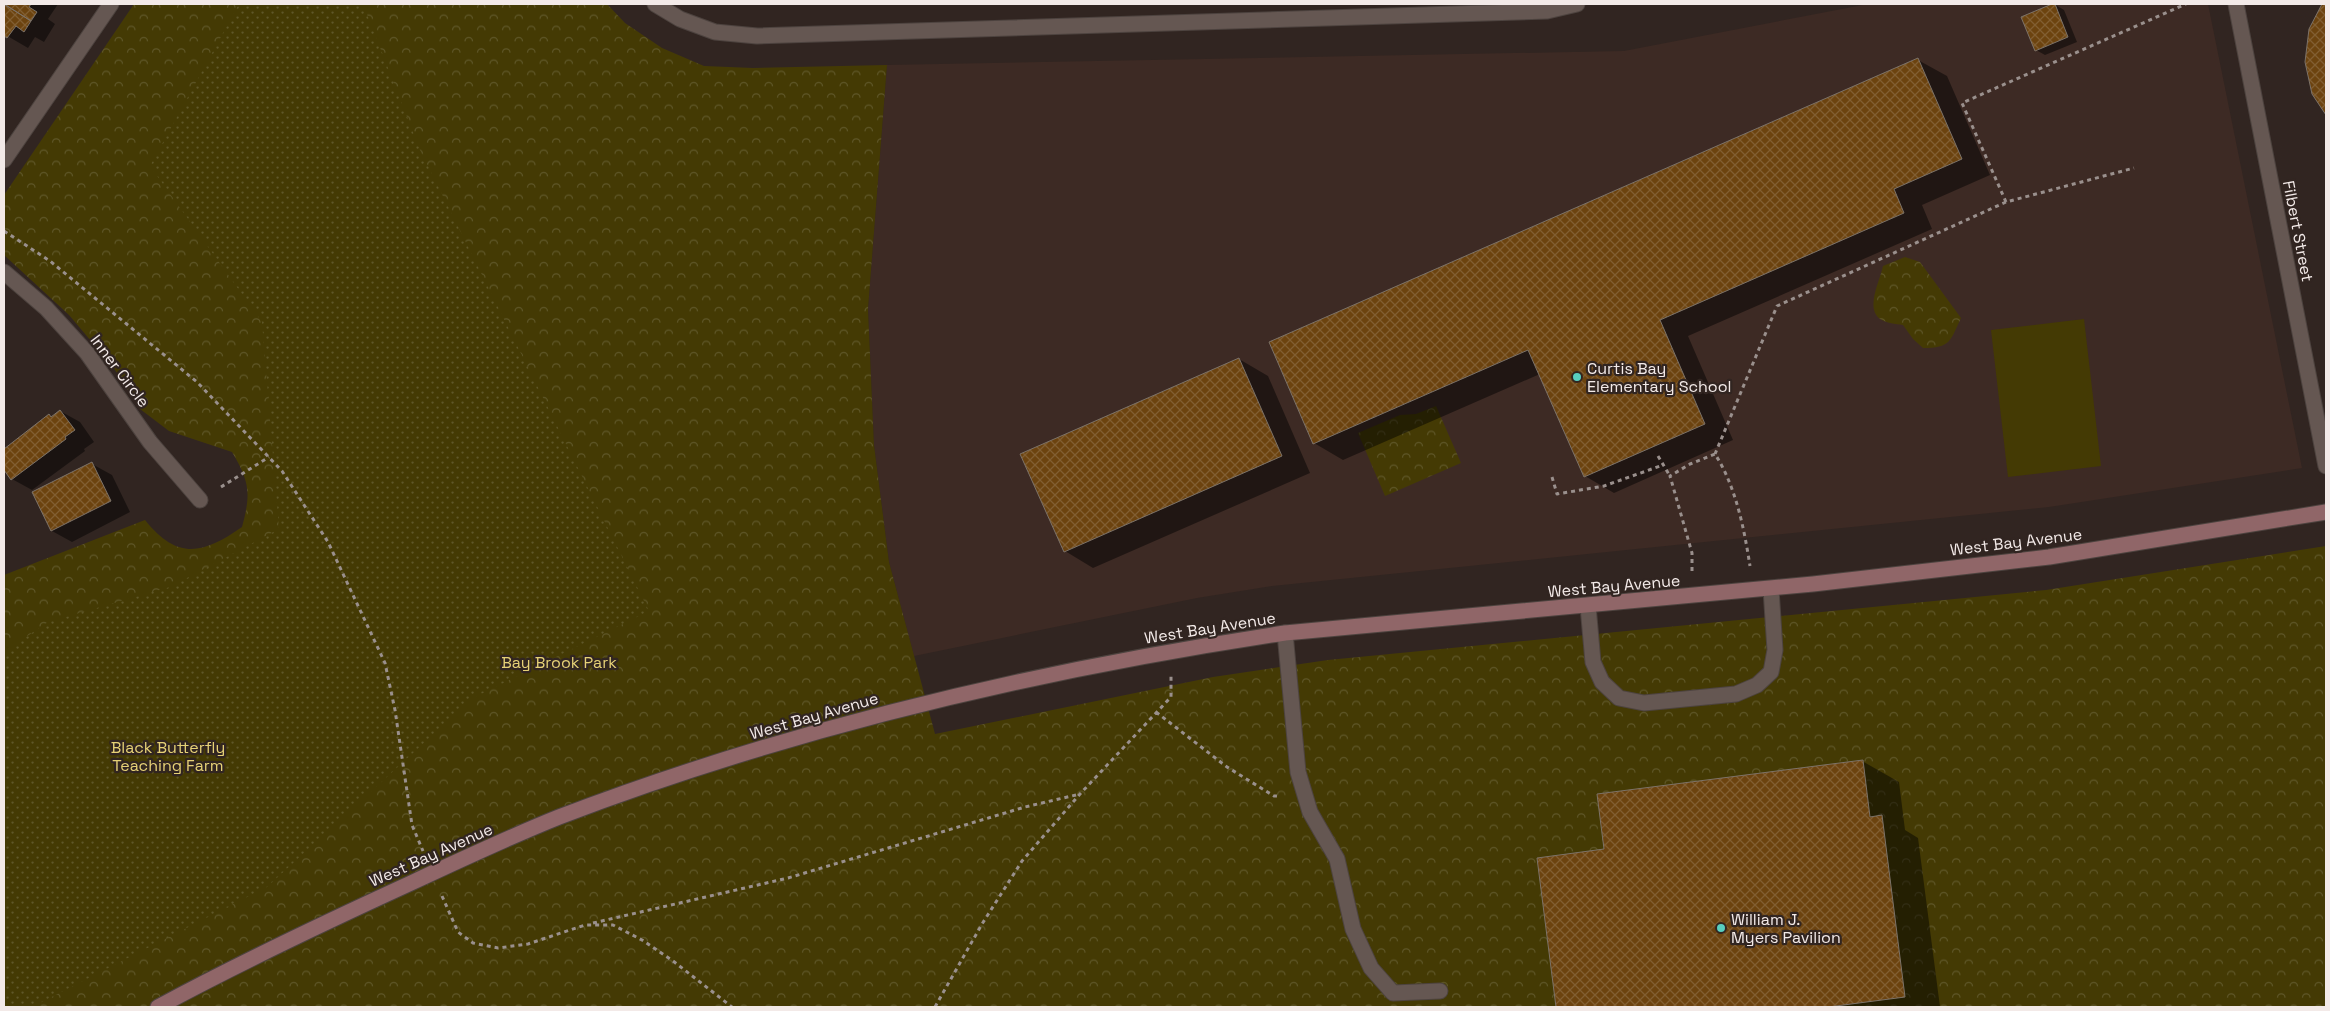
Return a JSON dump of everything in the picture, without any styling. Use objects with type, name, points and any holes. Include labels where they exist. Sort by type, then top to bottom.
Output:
[{"type":"street","points":[[4,160],[111,4]]},
{"type":"street","points":[[655,4],[680,19],[715,32],[757,36],[1547,11],[1577,4]]},
{"type":"street","name":"Filbert Street","points":[[2236,4],[2326,466]]},
{"type":"street","name":"Inner Circle","points":[[4,272],[46,308],[87,353],[150,442],[200,500]]},
{"type":"street","name":"West Bay Avenue","points":[[158,1007],[304,932],[558,818],[720,760],[867,719],[1037,677],[1172,651],[1285,634],[1754,591],[2049,557],[2326,512]]},
{"type":"street","points":[[1588,606],[1592,662],[1602,682],[1619,698],[1644,703],[1736,694],[1757,686],[1771,672],[1776,650],[1771,589]]},
{"type":"street","points":[[1285,634],[1298,772],[1310,812],[1337,859],[1353,929],[1371,968],[1393,993],[1440,991]]},
{"type":"path","points":[[2006,202],[1962,102],[2186,4]]},
{"type":"path","points":[[1670,476],[1690,464],[1716,454],[1777,306],[2006,202],[2134,168]]},
{"type":"path","points":[[4,232],[50,261],[197,382],[282,471],[328,542],[385,663],[395,710],[412,825],[458,932],[473,943],[498,948],[528,944],[585,925],[788,878],[1025,807],[1080,794]]},
{"type":"path","points":[[1716,454],[1724,468],[1734,494],[1747,548],[1754,591]]},
{"type":"path","points":[[1658,456],[1670,476],[1692,553],[1693,596]]},
{"type":"path","points":[[200,500],[269,457]]},
{"type":"path","points":[[1552,477],[1557,494],[1604,486],[1663,465]]},
{"type":"path","points":[[936,1007],[982,924],[1022,861],[1080,794],[1171,697],[1172,651]]},
{"type":"path","points":[[1156,712],[1227,767],[1274,796],[1306,798]]},
{"type":"path","points":[[585,925],[613,925],[642,940],[673,961],[732,1007]]},
{"type":"shaded area","name":"Curtis Bay Elementary School","points":[[1868,4],[2208,4],[2302,468],[2049,507],[1272,586],[1197,598],[914,656],[889,562],[874,445],[868,309],[887,65],[1624,51]]},
{"type":"green space","name":"Bay Brook Park","points":[[134,4],[607,4],[625,23],[662,48],[704,66],[753,68],[887,65],[868,309],[874,445],[889,562],[935,734],[1213,677],[1328,660],[2046,590],[2326,546],[2326,1007],[4,1007],[4,575],[145,520],[169,542],[191,549],[203,547],[215,543],[242,527],[247,506],[248,497],[245,480],[232,452],[169,431],[140,409],[113,367],[69,315],[4,255],[4,195]]},
{"type":"green space","name":"Black Butterfly Teaching Farm","points":[[239,4],[363,4],[420,150],[649,611],[473,698],[267,887],[32,1007],[4,1007],[4,652],[48,622],[170,587],[279,529],[262,322],[150,166]]},
{"type":"green space","points":[[1905,257],[1920,262],[1961,318],[1952,338],[1944,345],[1923,348],[1913,339],[1903,325],[1880,319],[1876,314],[1874,308],[1875,294],[1883,266]]},
{"type":"green space","points":[[2084,319],[2101,466],[2008,477],[1991,330]]},
{"type":"green space","points":[[1436,406],[1461,463],[1385,496],[1358,433],[1400,415],[1416,414]]},
{"type":"building","points":[[4,4],[31,4],[29,7],[37,12],[31,21]]},
{"type":"building","points":[[4,4],[31,21],[24,32],[16,26],[7,38],[4,36]]},
{"type":"building","points":[[2055,4],[2068,37],[2035,51],[2021,17]]},
{"type":"building","points":[[2322,4],[2326,4],[2326,115],[2312,94],[2305,62],[2309,29]]},
{"type":"building","name":"Curtis Bay Elementary School","points":[[1918,58],[1962,159],[1894,189],[1904,213],[1660,320],[1705,424],[1584,477],[1528,350],[1313,444],[1269,342]]},
{"type":"building","points":[[1239,358],[1282,456],[1064,552],[1020,454]]},
{"type":"building","points":[[60,410],[75,430],[65,437],[66,439],[11,480],[4,470],[4,449],[49,414],[51,417]]},
{"type":"building","points":[[92,462],[111,501],[51,531],[32,492]]},
{"type":"building","name":"William J. Myers Pavilion","points":[[1863,760],[1870,817],[1882,815],[1905,997],[1828,1007],[1556,1007],[1537,858],[1604,849],[1597,794]]},
{"type":"place","name":"Curtis Bay Elementary School","points":[[1577,377]]},
{"type":"place","name":"William J. Myers Pavilion","points":[[1721,928]]}]
